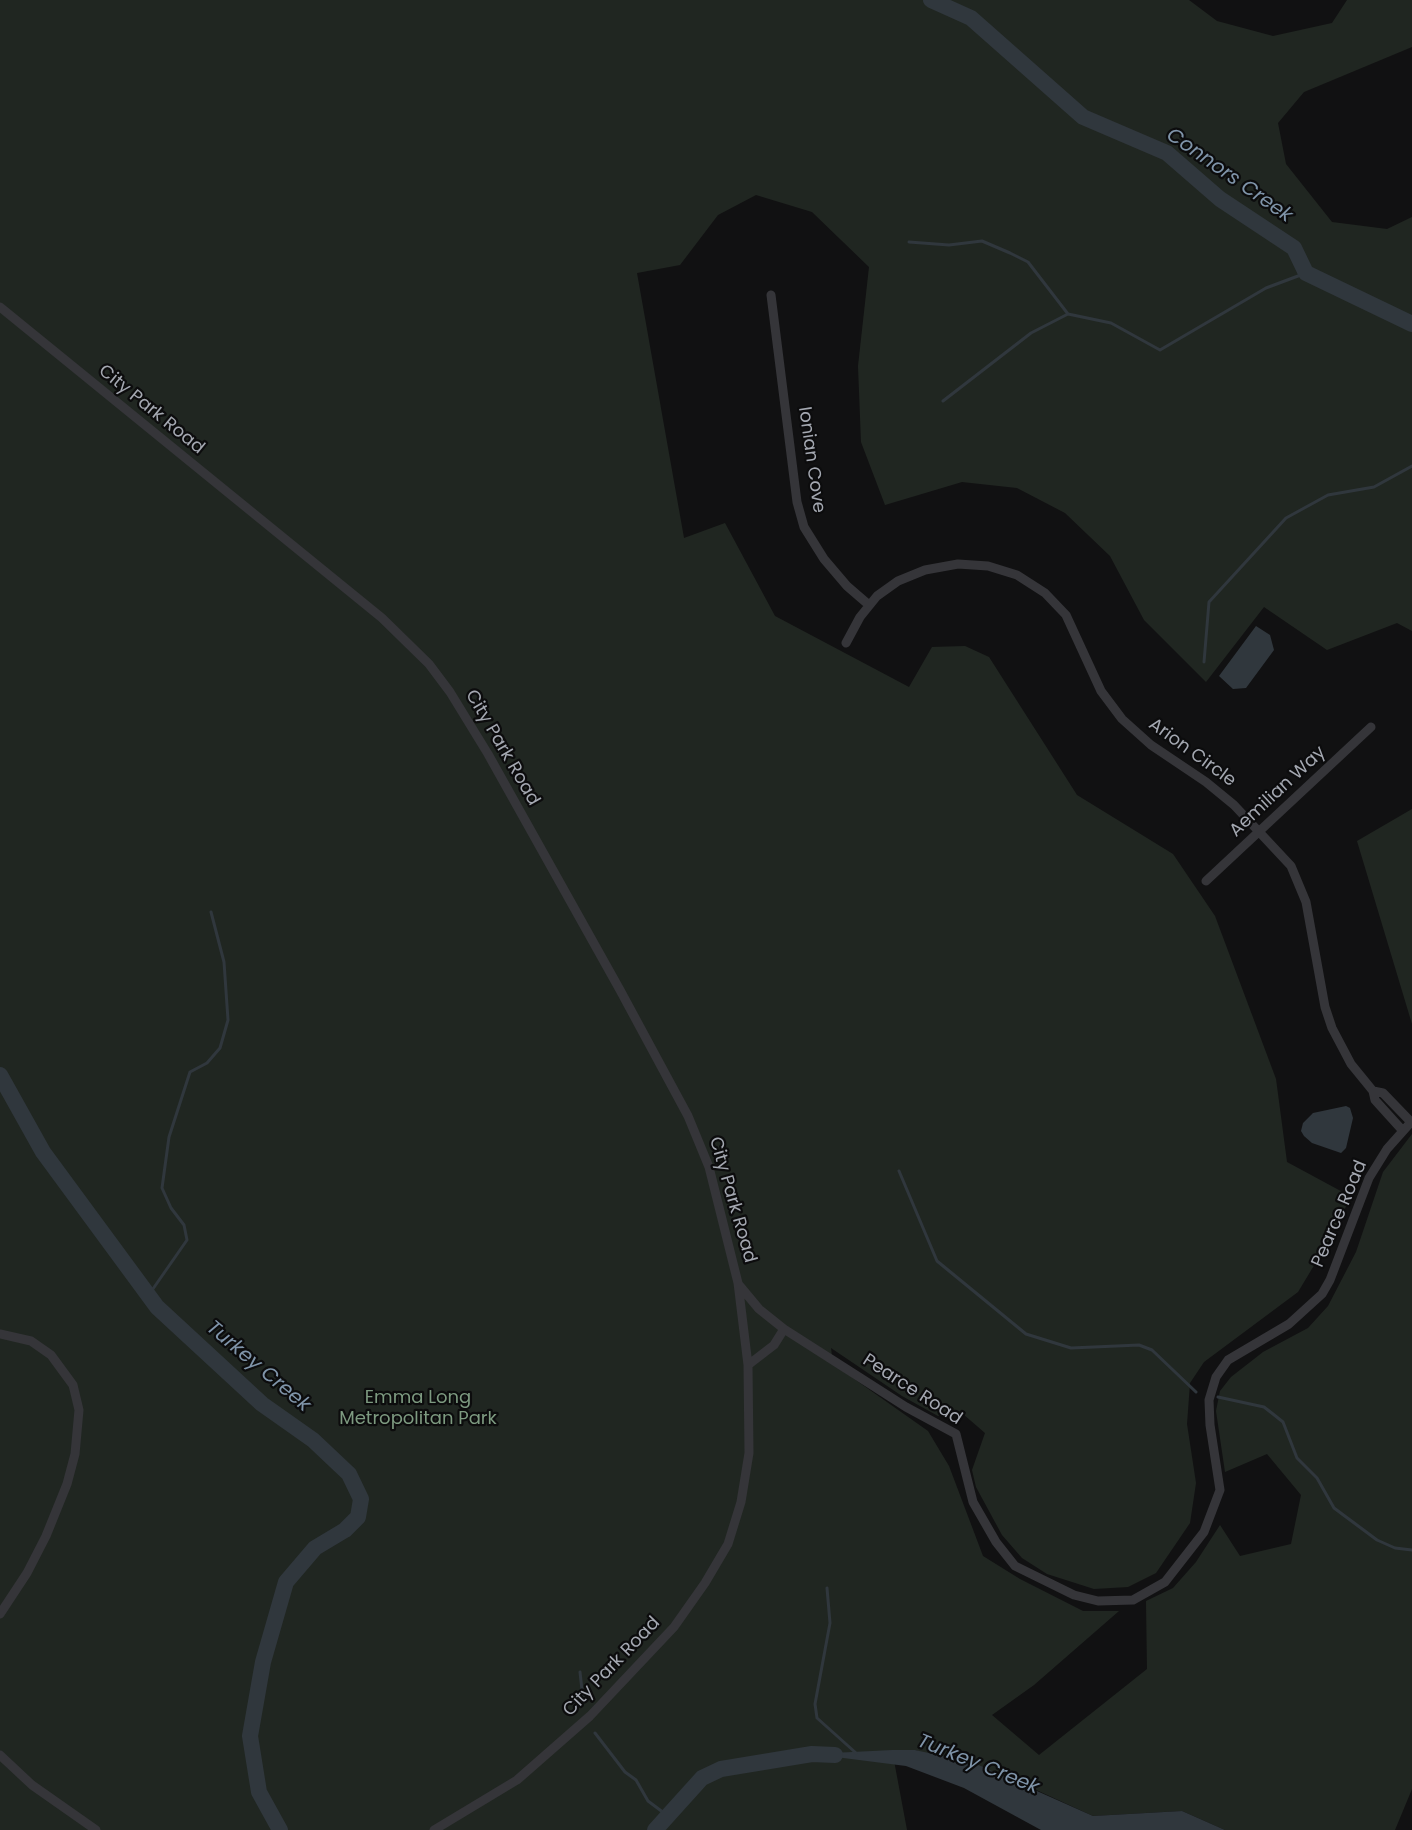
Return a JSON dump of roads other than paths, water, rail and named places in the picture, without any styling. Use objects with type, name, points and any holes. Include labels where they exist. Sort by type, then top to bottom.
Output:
[{"type":"street","name":"Ionian Cove","points":[[771,296],[797,502],[804,527],[824,559],[847,586],[869,605]]},
{"type":"street","name":"City Park Road","points":[[0,307],[382,618],[436,673],[515,802],[688,1116],[709,1167],[738,1283],[748,1365],[749,1453],[741,1502],[722,1557],[688,1609],[653,1651],[598,1708],[535,1766],[492,1796],[434,1830]]},
{"type":"street","name":"Arion Circle","points":[[846,643],[869,605],[898,581],[942,566],[987,566],[1003,569],[1045,593],[1066,615],[1101,691],[1122,719],[1151,745],[1219,792],[1291,866],[1306,902],[1325,1006],[1340,1044],[1351,1064],[1373,1091],[1375,1101],[1402,1131]]},
{"type":"street","name":"Aemilian Way","points":[[1206,881],[1371,727]]},
{"type":"street","name":"Arion Circle","points":[[1373,1091],[1383,1093],[1412,1122]]},
{"type":"street","name":"Pearce Road","points":[[738,1283],[759,1309],[784,1329],[906,1407],[956,1434],[973,1502],[996,1542],[1015,1566],[1074,1595],[1098,1601],[1133,1600],[1165,1582],[1204,1532],[1220,1490],[1210,1425],[1209,1400],[1216,1377],[1228,1360],[1289,1324],[1322,1294],[1330,1280],[1369,1178],[1402,1131],[1412,1122]]},
{"type":"street","points":[[748,1365],[774,1345],[784,1329]]},
{"type":"street","points":[[0,1334],[30,1341],[51,1355],[73,1385],[78,1410],[75,1454],[67,1484],[46,1536],[27,1574],[0,1614]]},
{"type":"street","points":[[0,1755],[32,1785],[96,1830]]},
{"type":"water","points":[[1256,626],[1270,635],[1274,650],[1246,688],[1233,689],[1219,676]]},
{"type":"water","points":[[1346,1106],[1350,1108],[1353,1118],[1346,1148],[1341,1153],[1312,1143],[1304,1136],[1301,1131],[1303,1123],[1313,1113]]},
{"type":"water","points":[[915,1750],[974,1763],[1093,1816],[1182,1811],[1225,1830],[1041,1830],[964,1788],[906,1766],[812,1754]]},
{"type":"waterway","name":"Connors Creek","points":[[931,0],[971,18],[1083,117],[1167,153],[1220,199],[1294,248],[1306,273],[1412,324]]},
{"type":"waterway","points":[[909,242],[949,245],[982,241],[1010,253],[1028,262],[1068,314]]},
{"type":"waterway","points":[[943,401],[1031,333],[1068,314],[1111,323],[1160,350],[1266,288],[1306,273]]},
{"type":"waterway","points":[[1204,662],[1209,602],[1286,518],[1328,495],[1374,487],[1412,466]]},
{"type":"waterway","points":[[148,1296],[187,1240],[184,1225],[171,1208],[162,1188],[169,1137],[190,1072],[207,1063],[220,1048],[228,1020],[224,962],[211,912]]},
{"type":"waterway","name":"Turkey Creek","points":[[0,1075],[43,1152],[157,1307],[262,1404],[313,1440],[349,1474],[361,1499],[358,1517],[345,1530],[315,1548],[286,1582],[263,1662],[250,1736],[259,1792],[280,1830]]},
{"type":"waterway","points":[[899,1171],[937,1261],[1026,1334],[1071,1348],[1139,1345],[1152,1350],[1196,1392]]},
{"type":"waterway","points":[[1218,1397],[1264,1407],[1273,1414],[1283,1422],[1297,1458],[1317,1478],[1334,1508],[1377,1540],[1395,1548],[1412,1550]]},
{"type":"waterway","points":[[827,1588],[830,1623],[815,1704],[817,1718],[856,1753]]},
{"type":"waterway","points":[[580,1672],[583,1699]]},
{"type":"waterway","points":[[595,1733],[625,1772],[636,1780],[648,1801],[668,1816]]},
{"type":"waterway","name":"Turkey Creek","points":[[655,1830],[702,1778],[721,1769],[812,1754],[835,1755]]},
{"type":"park label","name":"Emma Long Metropolitan Park","points":[[418,1408]]}]
